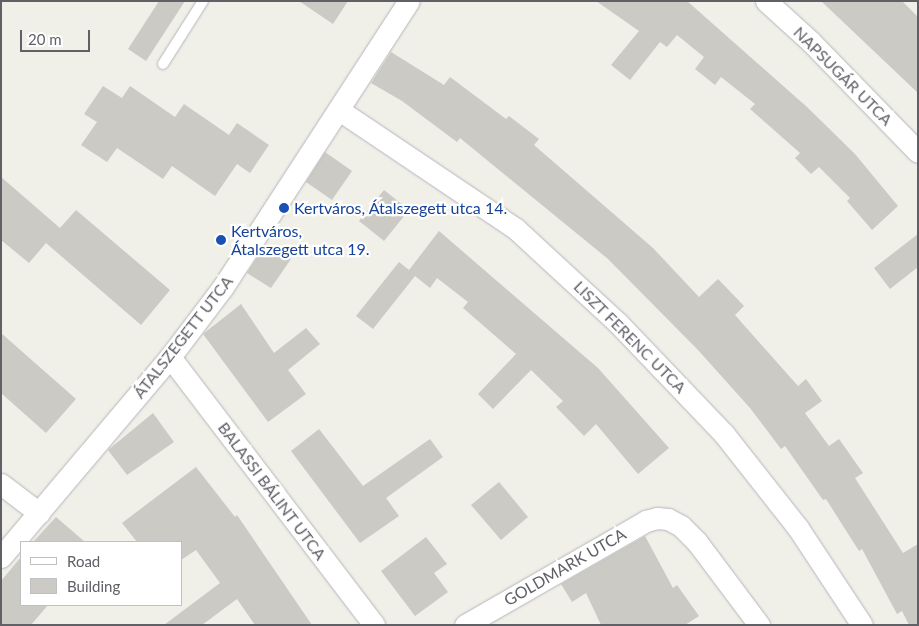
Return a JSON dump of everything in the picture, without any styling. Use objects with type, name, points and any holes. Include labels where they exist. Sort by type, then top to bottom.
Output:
[{"type":"street","name":"ÁTALSZEGETT UTCA","points":[[1,558],[170,358],[223,287],[409,1]]},
{"type":"street","name":"NAPSUGÁR UTCA","points":[[766,1],[811,42],[918,152]]},
{"type":"street","name":"LISZT FERENC UTCA","points":[[339,110],[516,229],[618,323],[724,434],[798,528],[862,625]]},
{"type":"street","name":"BALASSI BÁLINT UTCA","points":[[170,358],[374,625]]},
{"type":"street","points":[[1,484],[39,513]]},
{"type":"street","name":"GOLDMARK UTCA","points":[[465,625],[646,521],[668,519],[697,542],[759,625]]},
{"type":"lane","points":[[163,64],[202,1]]},
{"type":"building","points":[[159,1],[185,1],[146,61],[128,49]]},
{"type":"building","points":[[299,1],[348,1],[333,24]]},
{"type":"building","points":[[596,1],[687,1],[807,107],[855,154],[898,206],[872,230],[847,201],[850,198],[819,167],[811,174],[795,158],[800,153],[750,109],[755,104],[721,77],[715,85],[695,69],[704,57],[677,35],[667,47],[660,42],[630,80],[611,65],[639,31]]},
{"type":"building","points":[[821,1],[902,1],[918,17],[918,93]]},
{"type":"building","points":[[391,52],[444,85],[450,77],[506,119],[509,116],[539,139],[534,145],[653,248],[699,297],[718,279],[744,306],[735,315],[798,386],[806,379],[822,401],[805,413],[829,446],[839,439],[863,473],[855,478],[903,553],[918,544],[918,625],[909,625],[902,611],[897,614],[862,549],[859,551],[826,499],[823,500],[785,446],[781,449],[750,408],[698,350],[608,259],[460,138],[457,142],[402,101],[371,83]]},
{"type":"building","points":[[103,86],[122,98],[130,86],[175,117],[184,104],[229,135],[237,123],[269,145],[250,173],[237,164],[215,196],[172,166],[163,179],[117,148],[107,162],[81,145],[97,122],[84,114]]},
{"type":"building","points":[[325,152],[352,171],[332,200],[306,182]]},
{"type":"building","points":[[1,177],[60,228],[76,210],[170,290],[141,325],[46,243],[29,263],[1,240]]},
{"type":"building","points":[[384,190],[409,210],[384,241],[359,221]]},
{"type":"building","points":[[439,231],[598,368],[669,448],[638,474],[596,424],[584,436],[556,407],[563,401],[531,370],[493,409],[478,394],[516,354],[463,308],[468,302],[437,278],[430,288],[415,276],[373,329],[356,316],[399,262],[409,270]]},
{"type":"building","points":[[918,234],[918,267],[890,289],[874,268]]},
{"type":"building","points":[[266,244],[291,259],[271,288],[247,273]]},
{"type":"building","points":[[241,304],[274,353],[306,328],[320,344],[288,370],[306,394],[268,422],[203,334]]},
{"type":"building","points":[[1,333],[76,399],[46,433],[1,393]]},
{"type":"building","points":[[153,413],[174,442],[127,475],[108,450]]},
{"type":"building","points":[[319,429],[363,486],[430,439],[443,457],[386,498],[399,516],[360,543],[291,451]]},
{"type":"building","points":[[196,467],[235,517],[237,515],[312,625],[255,625],[237,599],[202,625],[164,625],[220,583],[196,550],[182,559],[182,541],[136,541],[122,523]]},
{"type":"building","points":[[499,482],[528,517],[501,540],[471,505]]},
{"type":"building","points":[[56,517],[84,541],[34,541]]},
{"type":"building","points":[[645,536],[673,588],[677,585],[699,616],[685,625],[601,625],[586,593],[572,602],[561,584]]},
{"type":"building","points":[[426,537],[447,564],[434,573],[448,592],[415,616],[381,571]]},
{"type":"building","points":[[20,558],[20,606],[47,606],[31,625],[1,625],[1,581]]},
{"type":"place","name":"Kertváros, Átalszegett utca 14.","points":[[284,208]]},
{"type":"place","name":"Kertváros, Átalszegett utca 19.","points":[[221,240]]}]
